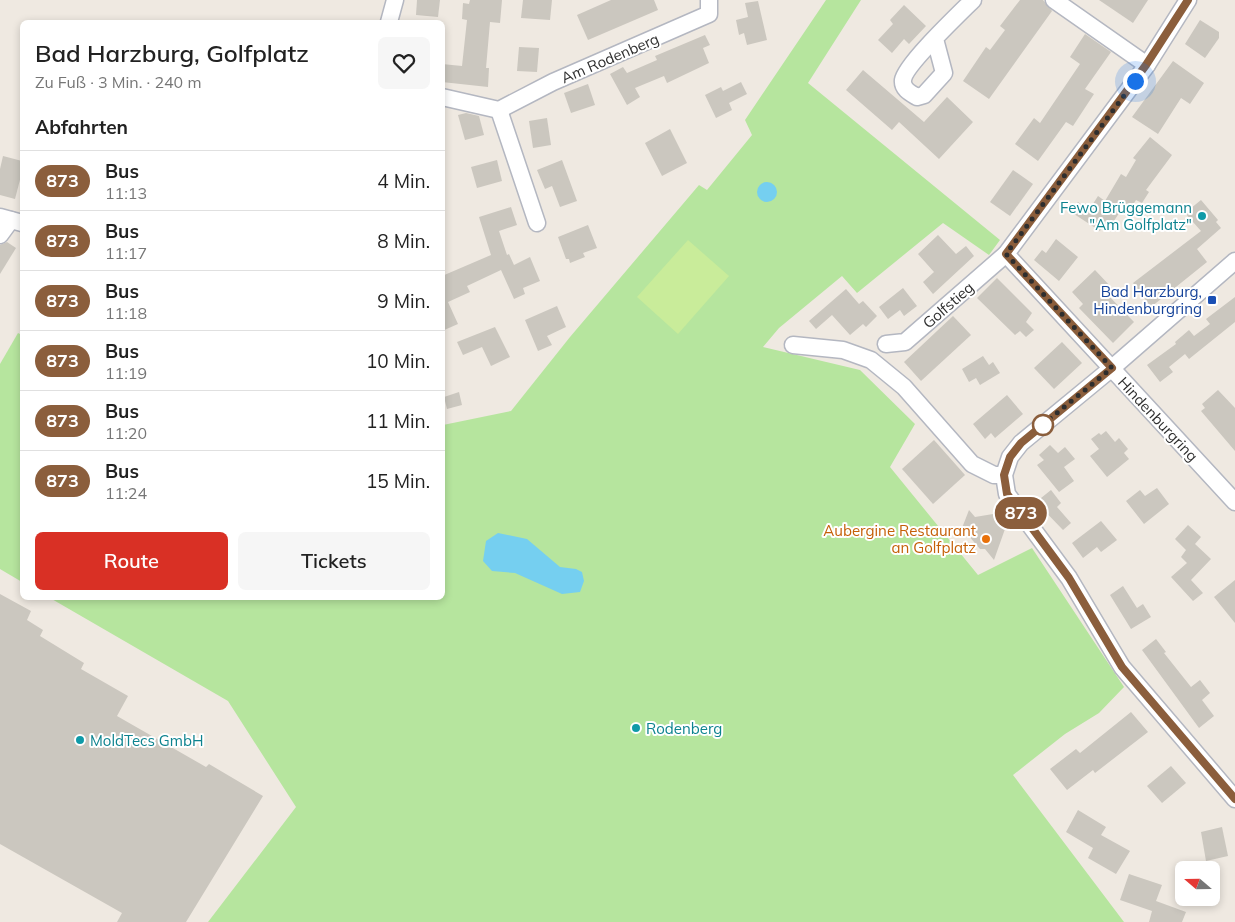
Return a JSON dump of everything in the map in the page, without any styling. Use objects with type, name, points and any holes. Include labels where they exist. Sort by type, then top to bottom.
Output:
[{"type":"street","points":[[390,20],[395,0]]},
{"type":"street","name":"Am Rodenberg","points":[[498,110],[553,82],[709,14],[709,0]]},
{"type":"street","points":[[935,39],[973,0]]},
{"type":"street","points":[[1054,0],[1146,65]]},
{"type":"street","name":"Golfstieg","points":[[886,344],[905,342],[1006,254],[1146,65],[1188,0]]},
{"type":"street","points":[[445,98],[498,110],[537,223]]},
{"type":"street","points":[[0,236],[11,220]]},
{"type":"street","points":[[1006,254],[1112,368],[1021,443],[1010,457],[1004,475],[1007,494],[1069,578],[1122,667],[1235,799]]},
{"type":"street","name":"Hindenburgring","points":[[1235,261],[1112,368],[1235,502]]},
{"type":"street","points":[[793,344],[843,350],[871,360],[904,387],[972,464],[994,475],[1004,475]]},
{"type":"green space","points":[[826,0],[861,0],[808,83],[1000,240],[989,255],[943,223],[857,293],[842,276],[779,328],[763,347],[860,370],[915,424],[890,467],[978,575],[1032,548],[1124,687],[1099,713],[1065,734],[1013,775],[1124,922],[208,922],[296,807],[228,701],[53,600],[445,600],[445,425],[511,411],[570,337],[699,185],[707,190],[752,135],[745,120]]},
{"type":"green space","points":[[688,240],[729,276],[678,334],[637,297]]},
{"type":"green space","points":[[18,333],[20,334],[20,581],[0,569],[0,364]]},
{"type":"water","points":[[767,182],[774,185],[777,192],[774,199],[767,202],[760,199],[757,192],[760,185]]},
{"type":"water","points":[[498,533],[527,539],[560,567],[576,569],[582,572],[584,581],[580,592],[562,594],[515,573],[492,571],[483,561],[486,541]]},
{"type":"building","points":[[417,0],[440,0],[438,17],[416,15]]},
{"type":"building","points":[[470,0],[502,0],[500,23],[490,22],[486,68],[489,68],[488,87],[445,82],[445,64],[462,66],[467,20],[462,19],[463,3],[469,4]]},
{"type":"building","points":[[523,0],[552,0],[550,20],[521,18]]},
{"type":"building","points":[[611,0],[654,0],[658,10],[588,40],[577,15]]},
{"type":"building","points":[[1020,0],[1043,0],[1052,11],[989,99],[963,81],[986,47],[990,50],[1005,30],[1000,26]]},
{"type":"building","points":[[1099,0],[1148,0],[1133,23]]},
{"type":"building","points":[[758,1],[767,40],[747,45],[744,33],[739,35],[736,20],[748,17],[745,3]]},
{"type":"building","points":[[904,5],[926,26],[909,44],[904,39],[892,53],[878,40],[893,24],[890,20]]},
{"type":"building","points":[[1200,20],[1219,32],[1219,38],[1205,58],[1185,44]]},
{"type":"building","points":[[1085,34],[1111,52],[1085,89],[1094,94],[1073,126],[1066,122],[1038,161],[1015,144],[1034,118],[1040,123],[1080,64],[1070,57]]},
{"type":"building","points":[[705,35],[710,45],[703,48],[709,63],[667,83],[664,76],[635,88],[640,97],[627,105],[610,74],[623,67],[627,73],[657,60],[655,56]]},
{"type":"building","points":[[519,47],[539,48],[537,72],[517,71]]},
{"type":"building","points":[[1173,61],[1204,83],[1190,104],[1181,98],[1158,134],[1132,117]]},
{"type":"building","points":[[863,70],[924,122],[947,97],[973,122],[939,159],[899,122],[892,130],[846,90]]},
{"type":"building","points":[[741,82],[747,94],[729,103],[732,110],[716,118],[705,95],[721,87],[723,91]]},
{"type":"building","points":[[588,84],[595,105],[571,113],[564,93]]},
{"type":"building","points":[[466,113],[479,116],[484,135],[465,140],[458,115]]},
{"type":"building","points":[[547,118],[551,145],[533,148],[529,121]]},
{"type":"building","points":[[670,129],[687,163],[662,176],[645,143]]},
{"type":"building","points":[[1150,137],[1172,155],[1146,190],[1149,192],[1142,203],[1136,200],[1131,208],[1125,204],[1110,227],[1104,223],[1100,231],[1071,212],[1078,202],[1089,210],[1098,196],[1105,201],[1121,174],[1126,177],[1136,160],[1133,158]]},
{"type":"building","points":[[3,156],[20,160],[20,180],[15,199],[0,195],[0,169]]},
{"type":"building","points":[[497,160],[502,181],[477,188],[471,167]]},
{"type":"building","points":[[562,160],[577,201],[560,207],[552,186],[545,189],[537,170]]},
{"type":"building","points":[[1013,170],[1033,184],[1010,216],[990,202]]},
{"type":"building","points":[[1201,200],[1218,220],[1216,222],[1221,228],[1197,249],[1207,262],[1151,307],[1133,283],[1201,231],[1185,213]]},
{"type":"building","points":[[511,207],[517,225],[499,231],[507,255],[509,254],[514,265],[530,257],[540,281],[523,288],[525,294],[514,299],[501,270],[467,286],[470,292],[448,302],[458,324],[445,330],[445,275],[491,255],[479,217]]},
{"type":"building","points":[[588,225],[597,248],[583,253],[585,257],[570,263],[569,259],[566,259],[558,237]]},
{"type":"building","points":[[938,235],[956,254],[966,246],[974,256],[933,294],[923,282],[934,272],[918,254]]},
{"type":"building","points":[[1056,239],[1078,257],[1059,281],[1034,260],[1042,250],[1046,253]]},
{"type":"building","points":[[7,242],[16,248],[0,274],[0,245]]},
{"type":"building","points":[[1095,270],[1112,288],[1107,294],[1134,322],[1113,343],[1079,308],[1083,304],[1072,292]]},
{"type":"building","points":[[997,278],[1032,313],[1026,322],[1034,330],[1026,337],[1020,331],[1015,335],[977,298]]},
{"type":"building","points":[[903,288],[917,306],[904,316],[900,310],[888,319],[879,307]]},
{"type":"building","points":[[846,289],[859,304],[863,301],[877,316],[866,327],[863,324],[850,335],[832,315],[816,329],[809,321]]},
{"type":"building","points":[[1235,297],[1235,322],[1189,359],[1185,354],[1169,367],[1173,372],[1160,382],[1147,365],[1176,344],[1175,342],[1189,330],[1194,336],[1210,324],[1206,319]]},
{"type":"building","points":[[557,306],[566,327],[547,336],[552,345],[538,351],[525,320]]},
{"type":"building","points":[[953,316],[971,335],[921,381],[904,362]]},
{"type":"building","points":[[495,327],[510,357],[491,366],[482,347],[463,355],[457,342]]},
{"type":"building","points":[[1062,342],[1082,363],[1054,389],[1034,368]]},
{"type":"building","points":[[983,356],[989,365],[993,362],[1000,373],[980,385],[976,378],[969,382],[962,369]]},
{"type":"building","points":[[1218,390],[1235,408],[1235,451],[1201,411],[1205,408],[1202,404]]},
{"type":"building","points":[[459,392],[462,405],[447,409],[445,397]]},
{"type":"building","points":[[1007,395],[1023,414],[995,438],[991,433],[985,439],[973,424]]},
{"type":"building","points":[[1106,431],[1115,442],[1119,438],[1128,449],[1124,453],[1129,459],[1107,477],[1090,456],[1099,449],[1091,439],[1099,433],[1101,435]]},
{"type":"building","points":[[934,440],[965,475],[933,504],[902,469]]},
{"type":"building","points":[[1050,445],[1058,453],[1065,447],[1075,459],[1064,467],[1074,481],[1059,492],[1037,465],[1044,460],[1039,455]]},
{"type":"building","points":[[1157,488],[1169,504],[1144,524],[1126,501],[1140,490],[1145,496]]},
{"type":"building","points":[[1051,490],[1061,503],[1057,507],[1071,523],[1063,530],[1036,502]]},
{"type":"building","name":"Aubergine Restaurant an Golfplatz","points":[[969,510],[975,517],[993,514],[1005,529],[994,560],[985,549],[980,549],[962,528]]},
{"type":"building","points":[[1101,521],[1117,540],[1101,552],[1097,547],[1083,558],[1072,543]]},
{"type":"building","points":[[1188,525],[1201,537],[1195,544],[1211,559],[1191,580],[1203,593],[1193,601],[1171,577],[1187,563],[1181,557],[1186,550],[1175,539]]},
{"type":"building","points":[[1235,580],[1235,623],[1214,597]]},
{"type":"building","points":[[1123,586],[1137,608],[1143,604],[1151,617],[1131,629],[1110,595]]},
{"type":"building","name":"MoldTecs GmbH","points":[[0,594],[31,611],[27,620],[43,630],[40,636],[84,663],[81,669],[128,696],[117,716],[206,767],[209,764],[263,796],[186,922],[117,922],[122,913],[0,844]]},
{"type":"building","points":[[1156,639],[1166,652],[1164,653],[1191,687],[1200,680],[1210,693],[1202,700],[1214,716],[1199,728],[1142,650]]},
{"type":"building","points":[[1131,712],[1148,732],[1095,773],[1093,770],[1067,790],[1050,769],[1076,749],[1080,753]]},
{"type":"building","points":[[1171,766],[1186,783],[1162,803],[1147,786]]},
{"type":"building","points":[[1078,810],[1106,827],[1101,835],[1130,851],[1116,874],[1088,858],[1093,848],[1066,832]]},
{"type":"building","points":[[1222,827],[1228,856],[1206,861],[1201,832]]},
{"type":"building","points":[[1129,874],[1162,885],[1156,901],[1186,912],[1182,922],[1149,922],[1152,911],[1120,900]]},
{"type":"bus line","name":"873","points":[[1188,0],[1146,65],[1006,254],[1112,368],[1021,443],[1010,457],[1004,475],[1007,494],[1069,578],[1122,667],[1235,799]]},
{"type":"place","name":"Fewo Brüggemann \"Am Golfplatz\"","points":[[1202,216]]},
{"type":"place","name":"Bad Harzburg, Hindenburgring","points":[[1212,300]]},
{"type":"place","name":"Aubergine Restaurant an Golfplatz","points":[[986,539]]},
{"type":"place","name":"Rodenberg","points":[[636,728]]},
{"type":"place","name":"MoldTecs GmbH","points":[[80,740]]},
{"type":"route","points":[[1043,425],[1036,430],[1112,368],[1006,254],[1135,81]]}]
